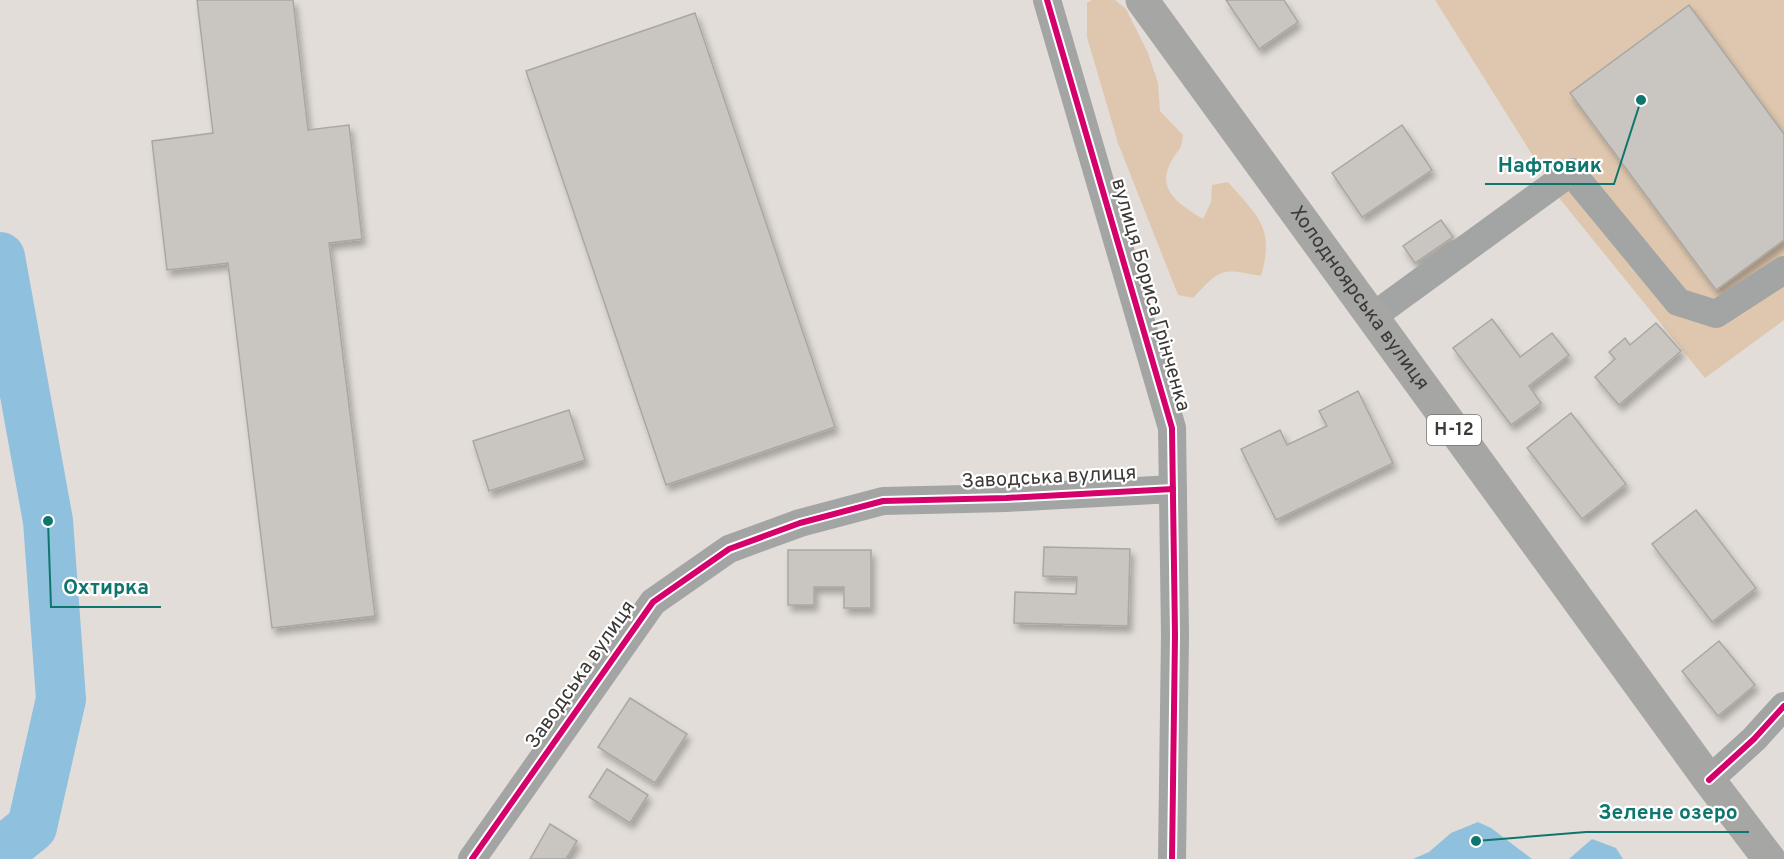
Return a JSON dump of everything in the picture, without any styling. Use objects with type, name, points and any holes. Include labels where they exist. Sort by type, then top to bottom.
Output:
[{"type":"main road","name":"Холодноярська вулиця","points":[[1142,0],[1768,859]]},
{"type":"street","name":"вулиця Бориса Грінченка","points":[[1047,0],[1172,428],[1176,635],[1172,859]]},
{"type":"street","points":[[1372,317],[1571,172],[1678,302],[1716,314],[1784,270]]},
{"type":"street","name":"Заводська вулиця","points":[[472,859],[653,602],[729,549],[800,523],[884,501],[1006,498],[1173,489]]},
{"type":"street","points":[[1709,780],[1754,739],[1784,706]]},
{"type":"shaded area","points":[[1092,0],[1115,0],[1126,9],[1148,53],[1158,83],[1160,111],[1183,135],[1180,147],[1167,171],[1166,180],[1172,196],[1203,219],[1211,202],[1212,185],[1228,182],[1255,214],[1265,234],[1265,259],[1261,276],[1237,272],[1222,273],[1193,298],[1178,295],[1118,143],[1087,37],[1087,3]]},
{"type":"shaded area","points":[[1435,0],[1784,0],[1784,320],[1705,378],[1560,199]]},
{"type":"water","points":[[1478,822],[1491,828],[1532,859],[1413,859],[1429,852],[1451,833]]},
{"type":"water","points":[[1592,839],[1616,848],[1623,859],[1569,859]]},
{"type":"building","points":[[197,0],[293,0],[308,130],[349,125],[362,239],[329,243],[375,616],[272,628],[228,263],[167,270],[152,141],[213,133]]},
{"type":"building","points":[[1226,0],[1284,0],[1298,22],[1259,49]]},
{"type":"building","points":[[1689,5],[1784,134],[1784,240],[1716,290],[1570,93]]},
{"type":"building","points":[[695,13],[835,427],[666,485],[526,71]]},
{"type":"building","points":[[1402,125],[1432,170],[1362,217],[1332,173]]},
{"type":"building","points":[[1441,220],[1453,237],[1415,263],[1403,246]]},
{"type":"building","points":[[1492,319],[1520,357],[1552,333],[1569,355],[1529,386],[1541,403],[1511,425],[1453,348]]},
{"type":"building","points":[[1656,323],[1681,351],[1619,405],[1595,377],[1615,359],[1609,352],[1625,338],[1630,345]]},
{"type":"building","points":[[1358,391],[1393,463],[1276,520],[1241,449],[1280,430],[1287,445],[1327,426],[1319,411]]},
{"type":"building","points":[[569,410],[585,460],[489,491],[473,441]]},
{"type":"building","points":[[1571,413],[1626,484],[1582,519],[1527,448]]},
{"type":"building","points":[[1696,510],[1756,588],[1712,622],[1652,544]]},
{"type":"building","points":[[1044,547],[1130,549],[1128,626],[1014,623],[1015,592],[1076,594],[1077,577],[1043,576]]},
{"type":"building","points":[[788,550],[871,550],[871,608],[844,608],[844,587],[814,587],[814,605],[788,605]]},
{"type":"building","points":[[1719,641],[1755,685],[1718,716],[1682,671]]},
{"type":"building","points":[[630,698],[687,734],[655,783],[598,747]]},
{"type":"building","points":[[607,769],[648,795],[630,823],[589,797]]},
{"type":"building","points":[[550,824],[577,841],[566,859],[530,859]]},
{"type":"waterway","points":[[0,257],[48,521],[61,699],[32,827],[0,853]]},
{"type":"cycle path","points":[[1047,0],[1172,428],[1175,635],[1172,859]]},
{"type":"cycle path","points":[[472,859],[653,602],[729,549],[800,523],[883,501],[1006,498],[1173,489]]},
{"type":"cycle path","points":[[1709,780],[1754,739],[1784,706]]},
{"type":"place","name":"Нафтовик","points":[[1641,100]]},
{"type":"place","name":"Охтирка","points":[[48,521]]},
{"type":"place","name":"Зелене озеро","points":[[1476,841]]}]
